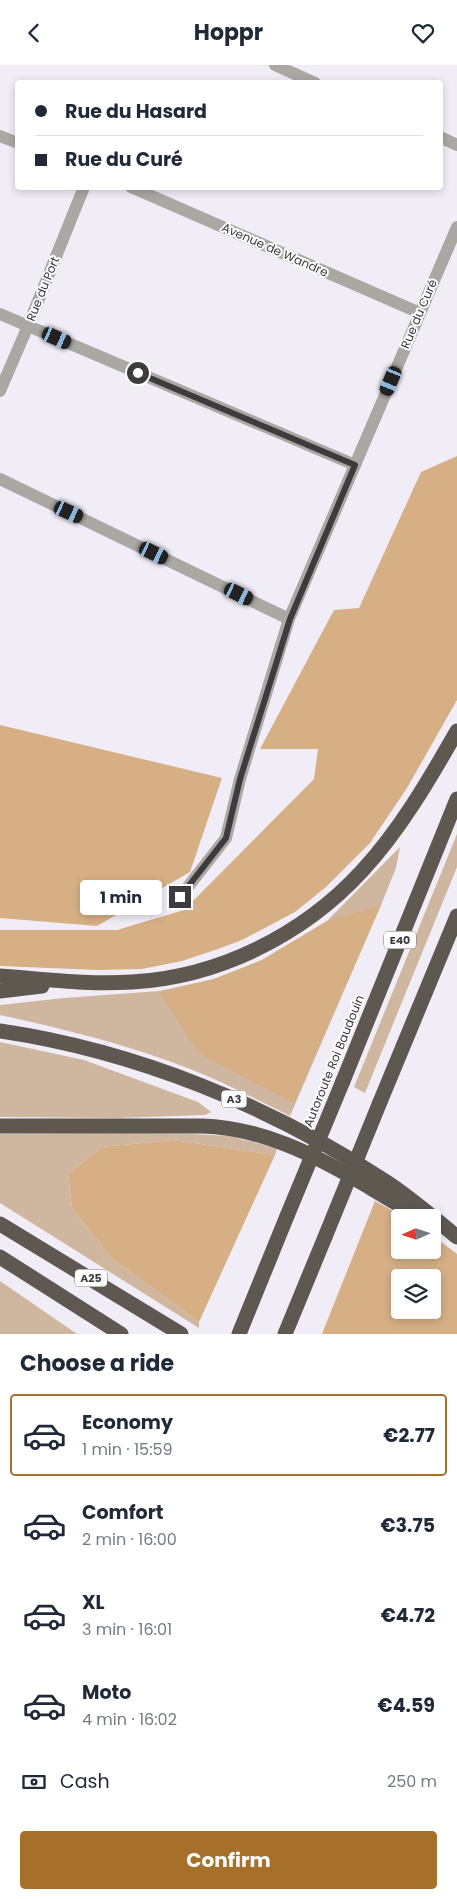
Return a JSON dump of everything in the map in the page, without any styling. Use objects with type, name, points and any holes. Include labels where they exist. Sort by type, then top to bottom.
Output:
[{"type":"highway","points":[[0,976],[80,982],[133,982],[192,972],[243,955],[268,943],[294,927],[344,889],[381,849],[422,793],[457,731]]},
{"type":"highway","name":"Autoroute Roi Baudouin","points":[[239,1334],[457,799]]},
{"type":"highway","points":[[288,1327],[457,916]]},
{"type":"highway","points":[[0,991],[80,982]]},
{"type":"highway","name":"A3","points":[[0,1031],[96,1051],[184,1079],[230,1097],[296,1129],[385,1181],[420,1209]]},
{"type":"highway","points":[[0,1127],[229,1127],[271,1138],[299,1150],[363,1183],[405,1209]]},
{"type":"highway","name":"A25","points":[[0,1224],[181,1334]]},
{"type":"highway","name":"A3","points":[[441,1225],[457,1237]]},
{"type":"highway","name":"A25","points":[[0,1257],[122,1334]]},
{"type":"street","points":[[276,65],[308,80]]},
{"type":"street","points":[[0,136],[15,142]]},
{"type":"street","points":[[443,138],[457,145]]},
{"type":"street","name":"Rue du Port","points":[[0,391],[83,190]]},
{"type":"street","name":"Avenue de Wandre","points":[[138,190],[420,313]]},
{"type":"street","name":"Rue du Curé","points":[[180,897],[226,838],[240,779],[290,619],[457,227]]},
{"type":"street","points":[[0,314],[355,465]]},
{"type":"street","points":[[0,479],[290,619]]},
{"type":"shaded area","points":[[457,456],[457,700],[407,788],[370,843],[326,887],[295,912],[242,940],[182,961],[142,969],[98,970],[0,966],[0,930],[117,930],[184,910],[314,779],[318,749],[260,749],[334,610],[359,608],[421,472]]},
{"type":"shaded area","points":[[0,725],[222,778],[190,872],[97,926],[0,918]]},
{"type":"shaded area","points":[[457,834],[457,867],[365,1093],[354,1087]]},
{"type":"shaded area","points":[[400,847],[396,868],[381,905],[290,1116],[240,1091],[167,1060],[96,1038],[0,1015],[0,1005],[159,991],[214,979],[262,960],[327,921]]},
{"type":"shaded area","points":[[381,905],[294,1103],[198,1053],[159,992],[214,979],[262,960],[327,921]]},
{"type":"shaded area","points":[[0,1042],[84,1060],[198,1102],[211,1112],[205,1115],[117,1118],[0,1117]]},
{"type":"shaded area","points":[[127,1133],[229,1136],[277,1148],[275,1155],[173,1140],[102,1147],[68,1174],[72,1208],[111,1258],[199,1322],[199,1328],[0,1203],[0,1134]]},
{"type":"shaded area","points":[[173,1140],[275,1155],[199,1322],[111,1258],[72,1208],[68,1174],[102,1147]]},
{"type":"shaded area","points":[[375,1201],[391,1210],[391,1259],[441,1259],[441,1242],[457,1254],[457,1334],[322,1334]]},
{"type":"shaded area","points":[[0,1281],[77,1334],[0,1334]]},
{"type":"route","points":[[138,373],[355,465],[290,619],[240,779],[226,838],[180,897]]}]
